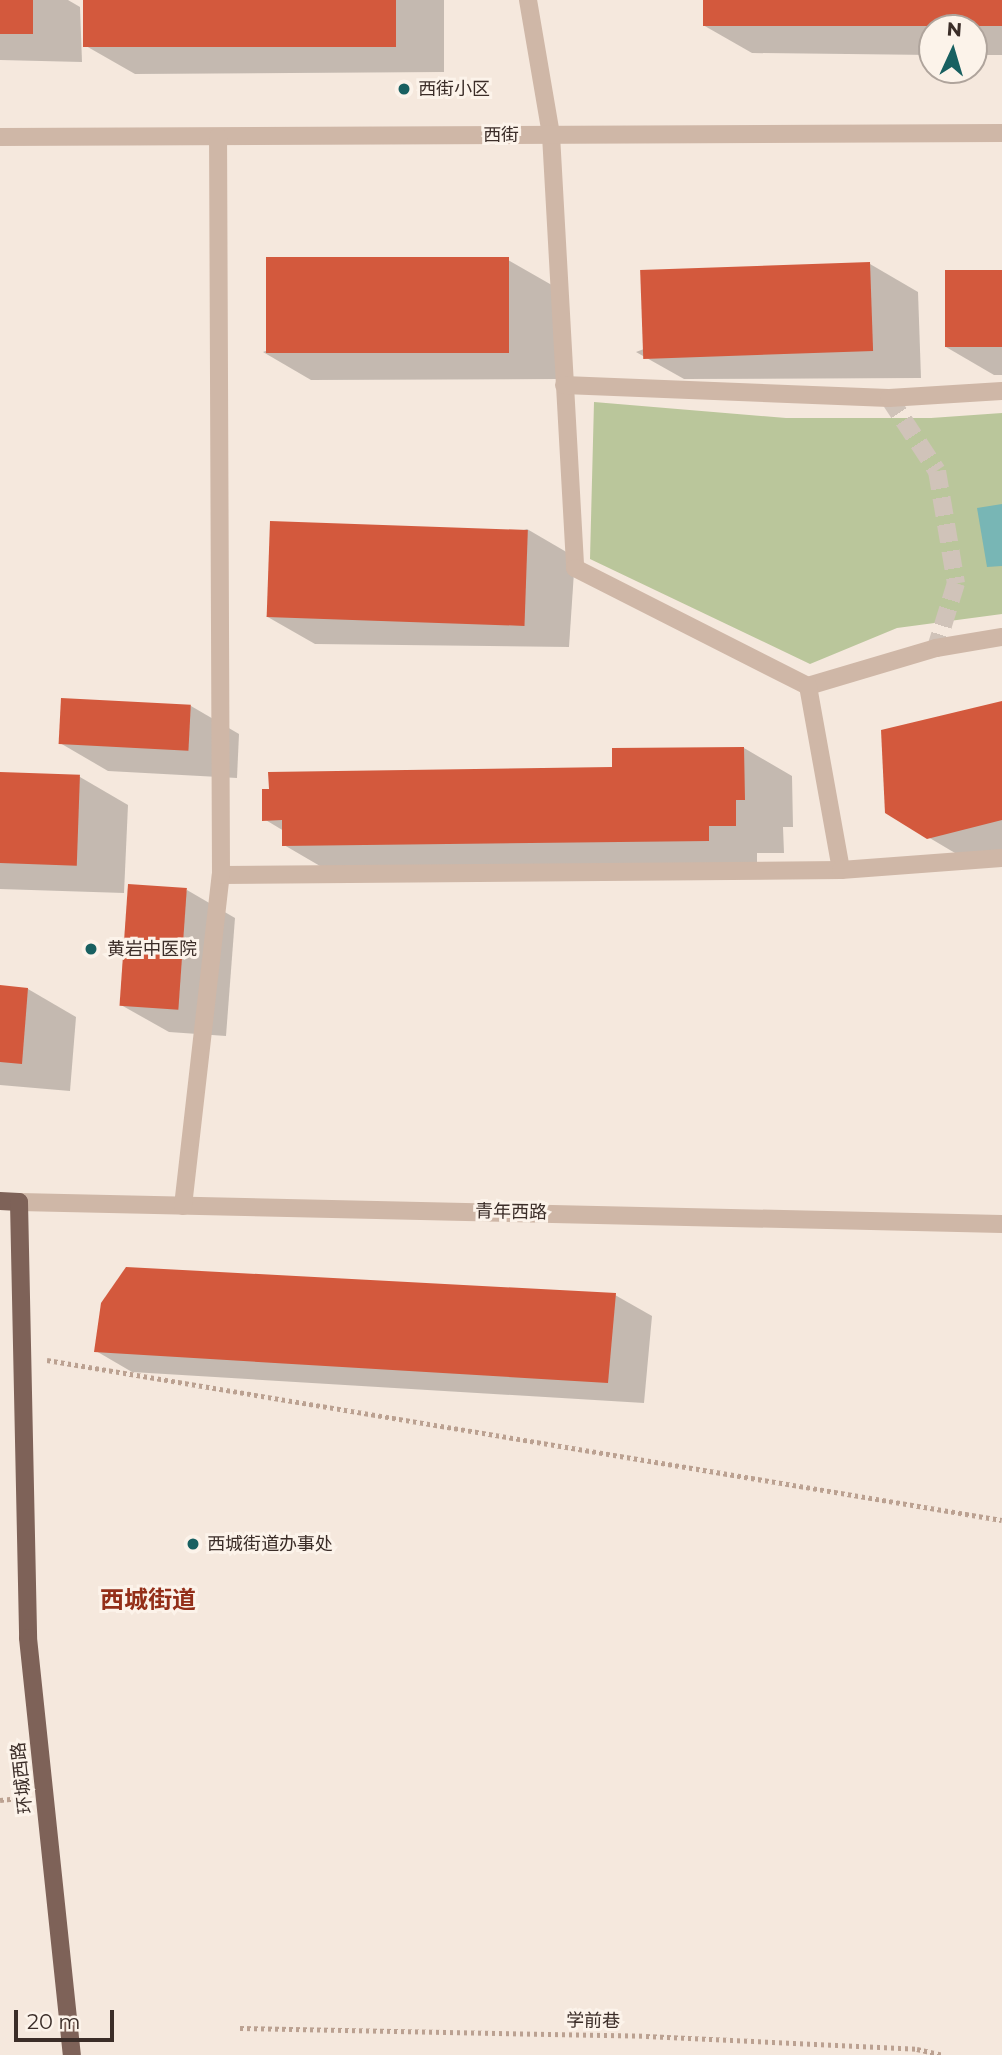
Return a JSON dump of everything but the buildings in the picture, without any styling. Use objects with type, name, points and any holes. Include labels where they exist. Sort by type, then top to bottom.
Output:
[{"type":"main road","points":[[0,1201],[19,1202]]},
{"type":"main road","name":"环城西路","points":[[19,1202],[28,1638],[72,2055]]},
{"type":"street","points":[[528,0],[551,135],[575,568],[808,686],[936,648],[1002,637]]},
{"type":"street","name":"西街","points":[[0,137],[1002,133]]},
{"type":"street","points":[[183,1206],[221,874],[218,137]]},
{"type":"street","points":[[564,385],[890,398],[1002,391]]},
{"type":"street","points":[[808,686],[841,870]]},
{"type":"street","points":[[221,874],[841,870],[1002,859]]},
{"type":"street","name":"青年西路","points":[[19,1202],[1002,1224]]},
{"type":"path","points":[[23,1356],[1002,1520]]},
{"type":"path","name":"学前巷","points":[[240,2028],[646,2036],[917,2049],[944,2055]]},
{"type":"green space","points":[[594,402],[786,418],[931,418],[1002,413],[1002,614],[897,628],[810,664],[590,559]]},
{"type":"water","points":[[1002,504],[1002,566],[987,567],[977,508]]},
{"type":"tunnel","points":[[889,398],[937,471],[956,583],[936,648]]},
{"type":"place","name":"西街小区","points":[[404,89]]},
{"type":"place","name":"黄岩中医院","points":[[91,949]]},
{"type":"place","name":"西城街道办事处","points":[[193,1544]]},
{"type":"district","name":"西城街道","points":[[148,1600]]}]
